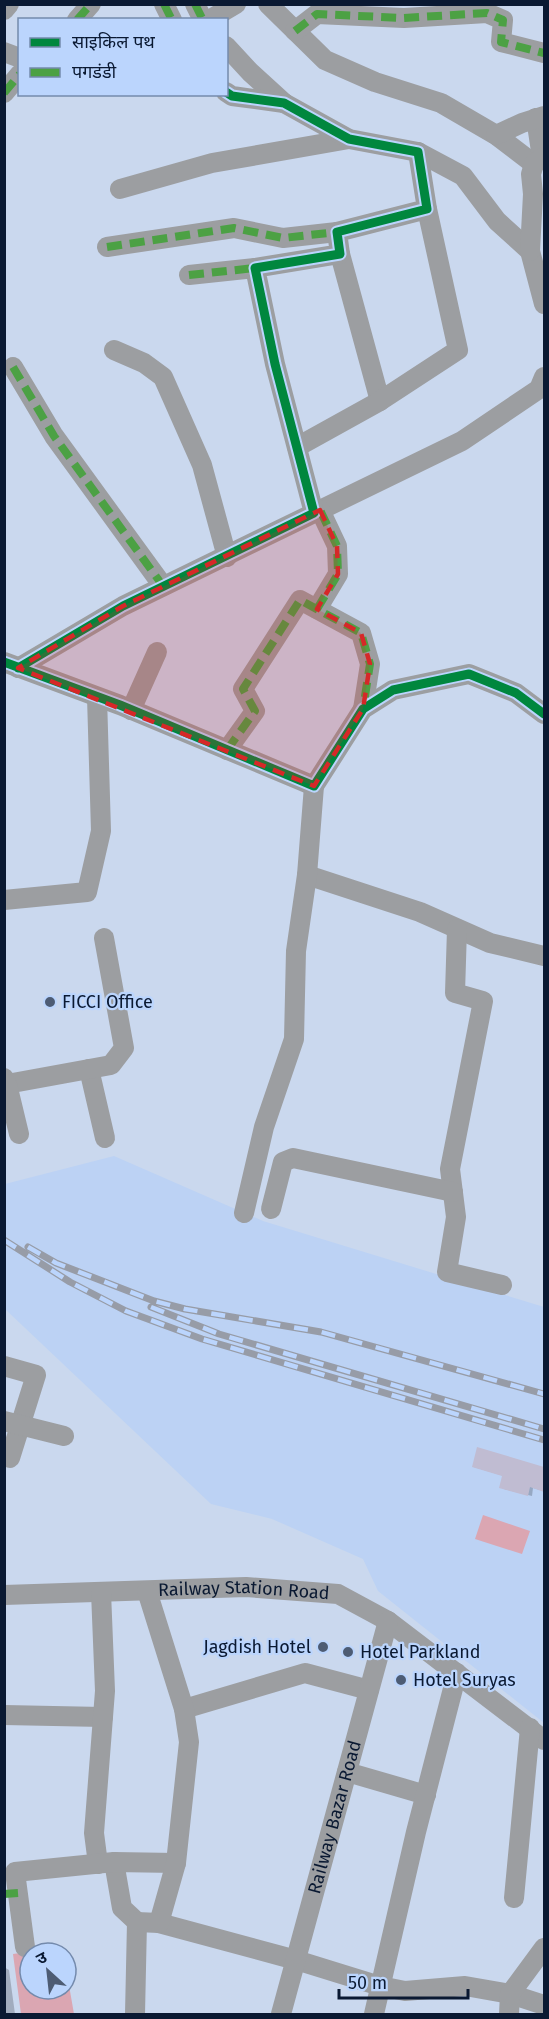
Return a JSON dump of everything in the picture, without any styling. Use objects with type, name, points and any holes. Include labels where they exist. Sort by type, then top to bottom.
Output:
[{"type":"street","points":[[4,10],[9,4]]},
{"type":"street","points":[[78,18],[91,4]]},
{"type":"street","points":[[164,4],[171,18]]},
{"type":"street","points":[[195,4],[202,18]]},
{"type":"street","points":[[212,18],[236,4]]},
{"type":"street","points":[[268,4],[325,60],[375,82],[441,103],[540,160]]},
{"type":"street","points":[[295,31],[317,14],[469,9],[503,20],[501,42],[544,53]]},
{"type":"street","points":[[228,48],[284,103],[349,139],[418,152],[463,176],[497,221],[530,250]]},
{"type":"street","points":[[4,93],[18,76]]},
{"type":"street","points":[[228,93],[232,96],[284,103]]},
{"type":"street","points":[[496,135],[540,117],[540,160],[531,174],[533,194],[530,250],[544,304]]},
{"type":"street","points":[[120,189],[212,163],[349,139]]},
{"type":"street","points":[[297,447],[380,401],[458,350],[418,152]]},
{"type":"street","points":[[107,247],[234,228],[283,238],[337,232],[428,209]]},
{"type":"street","points":[[337,232],[340,254],[380,401]]},
{"type":"street","points":[[189,275],[255,268],[340,254]]},
{"type":"street","points":[[255,268],[275,364],[297,447],[317,511],[337,546],[338,574],[317,609]]},
{"type":"street","points":[[114,350],[144,363],[163,377],[202,465],[227,557]]},
{"type":"street","points":[[13,367],[54,436],[163,586]]},
{"type":"street","points":[[11,665],[163,586],[227,557],[462,441],[539,389],[544,377]]},
{"type":"street","points":[[227,750],[255,711],[243,689],[300,600],[361,633],[370,664],[363,709],[314,786],[307,875],[296,951],[294,1039],[264,1127],[244,1213]]},
{"type":"street","points":[[131,710],[157,652]]},
{"type":"street","points":[[11,665],[131,710],[314,786]]},
{"type":"street","points":[[363,709],[393,690],[469,674],[516,693],[544,714]]},
{"type":"street","points":[[4,900],[87,892],[101,831],[97,697]]},
{"type":"street","points":[[307,875],[420,912],[490,943],[544,956]]},
{"type":"street","points":[[457,929],[455,993],[483,1001],[450,1169],[456,1217],[447,1272],[502,1285]]},
{"type":"street","points":[[19,1134],[6,1081],[111,1065],[124,1048],[104,938]]},
{"type":"street","points":[[89,1069],[105,1138]]},
{"type":"street","points":[[271,1209],[283,1162],[293,1158],[453,1192]]},
{"type":"street","points":[[4,1366],[36,1375],[12,1423],[10,1458]]},
{"type":"street","points":[[12,1423],[64,1436]]},
{"type":"street","name":"Railway Station Road","points":[[4,1595],[246,1587],[338,1594],[388,1621],[537,1734]]},
{"type":"street","points":[[147,1591],[184,1709],[189,1742],[176,1863],[159,1923]]},
{"type":"street","points":[[101,1592],[105,1691],[94,1833],[122,1908],[137,1922],[159,1923],[296,1960],[380,1986],[405,1991],[465,1986],[510,1994],[544,2005]]},
{"type":"street","name":"Railway Bazar Road","points":[[281,2014],[388,1621]]},
{"type":"street","points":[[374,2014],[458,1672]]},
{"type":"street","points":[[184,1709],[305,1673],[369,1690]]},
{"type":"street","points":[[4,1715],[103,1717]]},
{"type":"street","points":[[514,1898],[537,1734]]},
{"type":"street","points":[[347,1772],[426,1795]]},
{"type":"street","points":[[24,1941],[15,1872],[106,1863],[176,1863]]},
{"type":"street","points":[[135,2014],[137,1922]]},
{"type":"street","points":[[509,2014],[510,1994],[544,1948]]},
{"type":"highlighted area","points":[[320,510],[337,546],[338,574],[317,609],[361,633],[370,664],[363,709],[314,786],[18,668],[123,606]]},
{"type":"shaded area","points":[[114,1156],[263,1221],[544,1307],[544,1723],[378,1591],[363,1559],[272,1519],[211,1504],[5,1309],[5,1184]]},
{"type":"shaded area","points":[[483,1515],[530,1531],[522,1554],[475,1539]]},
{"type":"shaded area","points":[[18,1953],[18,1992],[13,1954]]},
{"type":"shaded area","points":[[19,2001],[72,2001],[74,2014],[21,2014]]},
{"type":"building","points":[[477,1447],[544,1467],[544,1492],[530,1487],[528,1496],[499,1488],[502,1476],[472,1467]]},
{"type":"railway","points":[[4,1240],[70,1282],[126,1311],[202,1339],[544,1440]]},
{"type":"railway","points":[[28,1247],[56,1263],[154,1301],[185,1309],[321,1332],[544,1394]]},
{"type":"railway","points":[[151,1307],[219,1334],[544,1429]]},
{"type":"marked path","points":[[79,18],[91,4]]},
{"type":"marked path","points":[[164,4],[171,18]]},
{"type":"marked path","points":[[195,4],[202,18]]},
{"type":"marked path","points":[[295,31],[317,14],[404,18],[487,13],[503,20],[501,42],[544,53]]},
{"type":"marked path","points":[[4,93],[18,76]]},
{"type":"marked path","points":[[107,247],[234,228],[283,238],[337,232]]},
{"type":"marked path","points":[[189,275],[255,268]]},
{"type":"marked path","points":[[13,367],[54,436],[163,586]]},
{"type":"marked path","points":[[317,609],[338,574],[337,546],[320,510]]},
{"type":"marked path","points":[[227,750],[255,711],[243,689],[300,600],[361,633],[370,664],[363,709]]},
{"type":"marked path","points":[[4,1894],[18,1893]]},
{"type":"cycle path","points":[[18,668],[123,606],[314,513],[275,364],[255,268],[340,254],[337,232],[427,209],[418,152],[349,139],[284,103],[232,96],[228,93]]},
{"type":"cycle path","points":[[4,662],[120,705],[314,786],[363,709],[393,690],[469,674],[516,693],[544,714]]},
{"type":"place","name":"FICCI Office","points":[[50,1002]]},
{"type":"place","name":"Jagdish Hotel","points":[[323,1647]]},
{"type":"place","name":"Hotel Parkland","points":[[348,1652]]},
{"type":"place","name":"Hotel Suryas","points":[[401,1680]]}]
